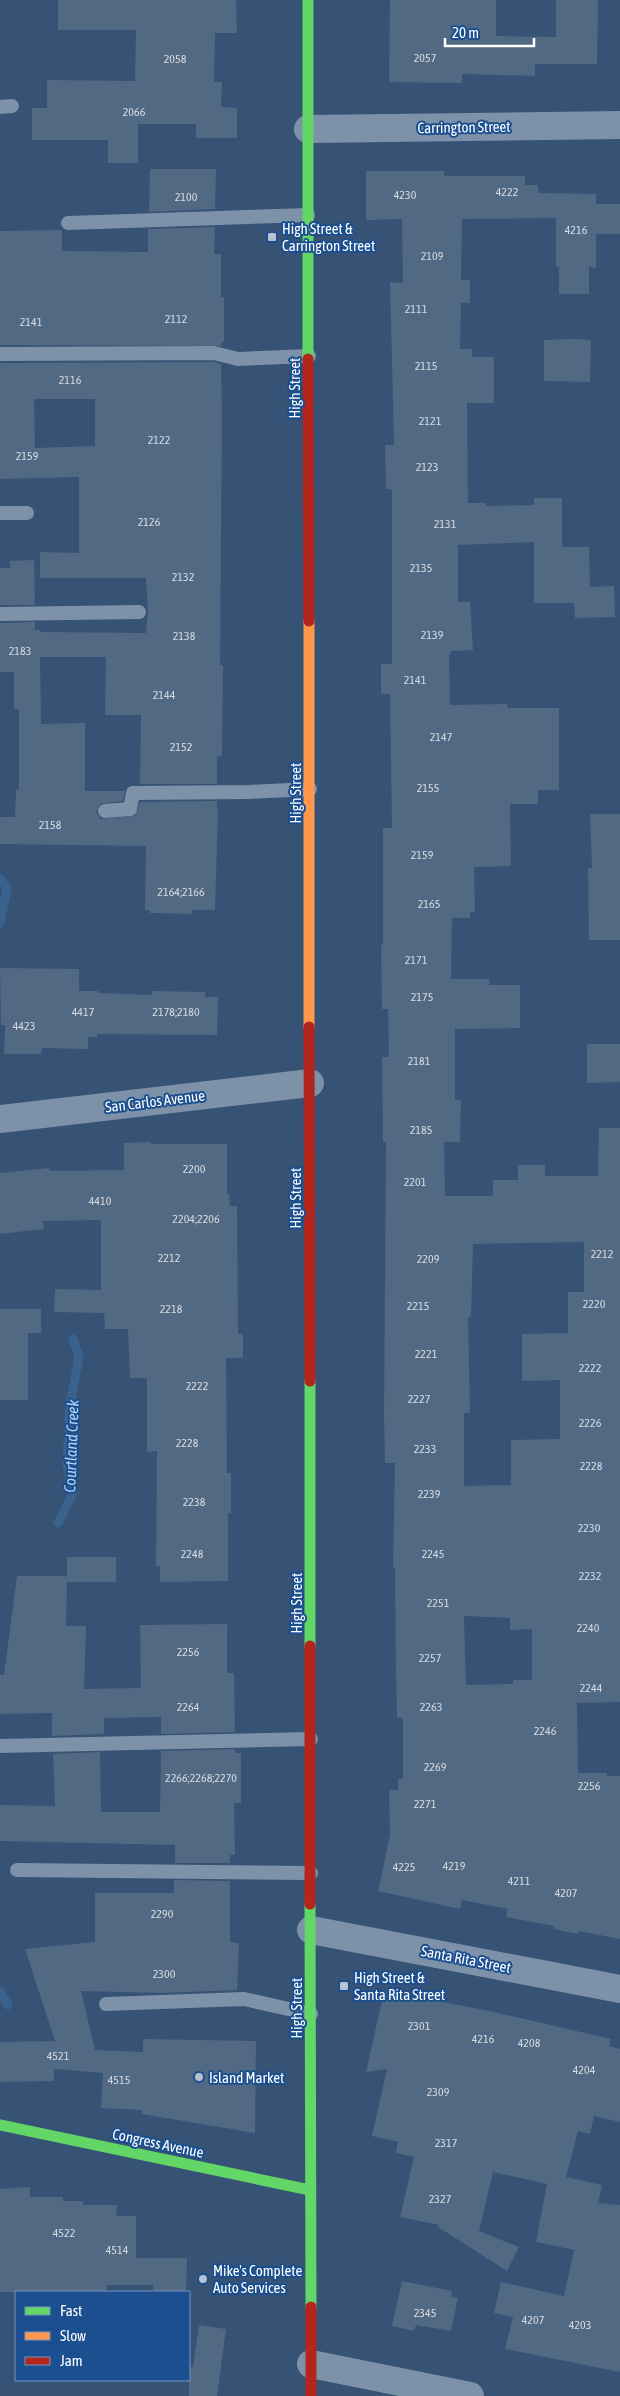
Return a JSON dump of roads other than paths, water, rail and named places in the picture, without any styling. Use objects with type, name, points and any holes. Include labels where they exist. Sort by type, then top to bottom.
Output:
[{"type":"main road","name":"High Street","points":[[308,0],[311,2396]]},
{"type":"main road","name":"Congress Avenue","points":[[0,2126],[310,2190]]},
{"type":"street","name":"Carrington Street","points":[[308,129],[620,125]]},
{"type":"street","name":"San Carlos Avenue","points":[[0,1119],[310,1083]]},
{"type":"street","name":"Santa Rita Street","points":[[311,1930],[620,1988]]},
{"type":"street","points":[[311,2364],[470,2396]]},
{"type":"lane","points":[[68,223],[308,215]]},
{"type":"lane","points":[[0,354],[214,353],[238,359],[309,356]]},
{"type":"lane","points":[[0,513],[27,513]]},
{"type":"lane","points":[[0,614],[139,612]]},
{"type":"lane","points":[[105,811],[130,809],[133,793],[248,792],[310,789]]},
{"type":"lane","points":[[0,1746],[311,1739]]},
{"type":"lane","points":[[17,1870],[311,1873]]},
{"type":"lane","points":[[106,2004],[244,1999],[311,2014]]},
{"type":"waterway","name":"Courtland Creek","points":[[0,878],[7,889],[0,923]]},
{"type":"waterway","name":"Courtland Creek","points":[[58,1523],[73,1493],[67,1465],[70,1404],[79,1357],[73,1339]]},
{"type":"waterway","name":"Courtland Creek","points":[[0,1991],[8,2005]]},
{"type":"place","name":"High Street & Carrington Street","points":[[272,237]]},
{"type":"place","name":"High Street & Santa Rita Street","points":[[344,1986]]},
{"type":"place","name":"Island Market","points":[[199,2077]]},
{"type":"place","name":"Mike's Complete Auto Services","points":[[203,2279]]}]
